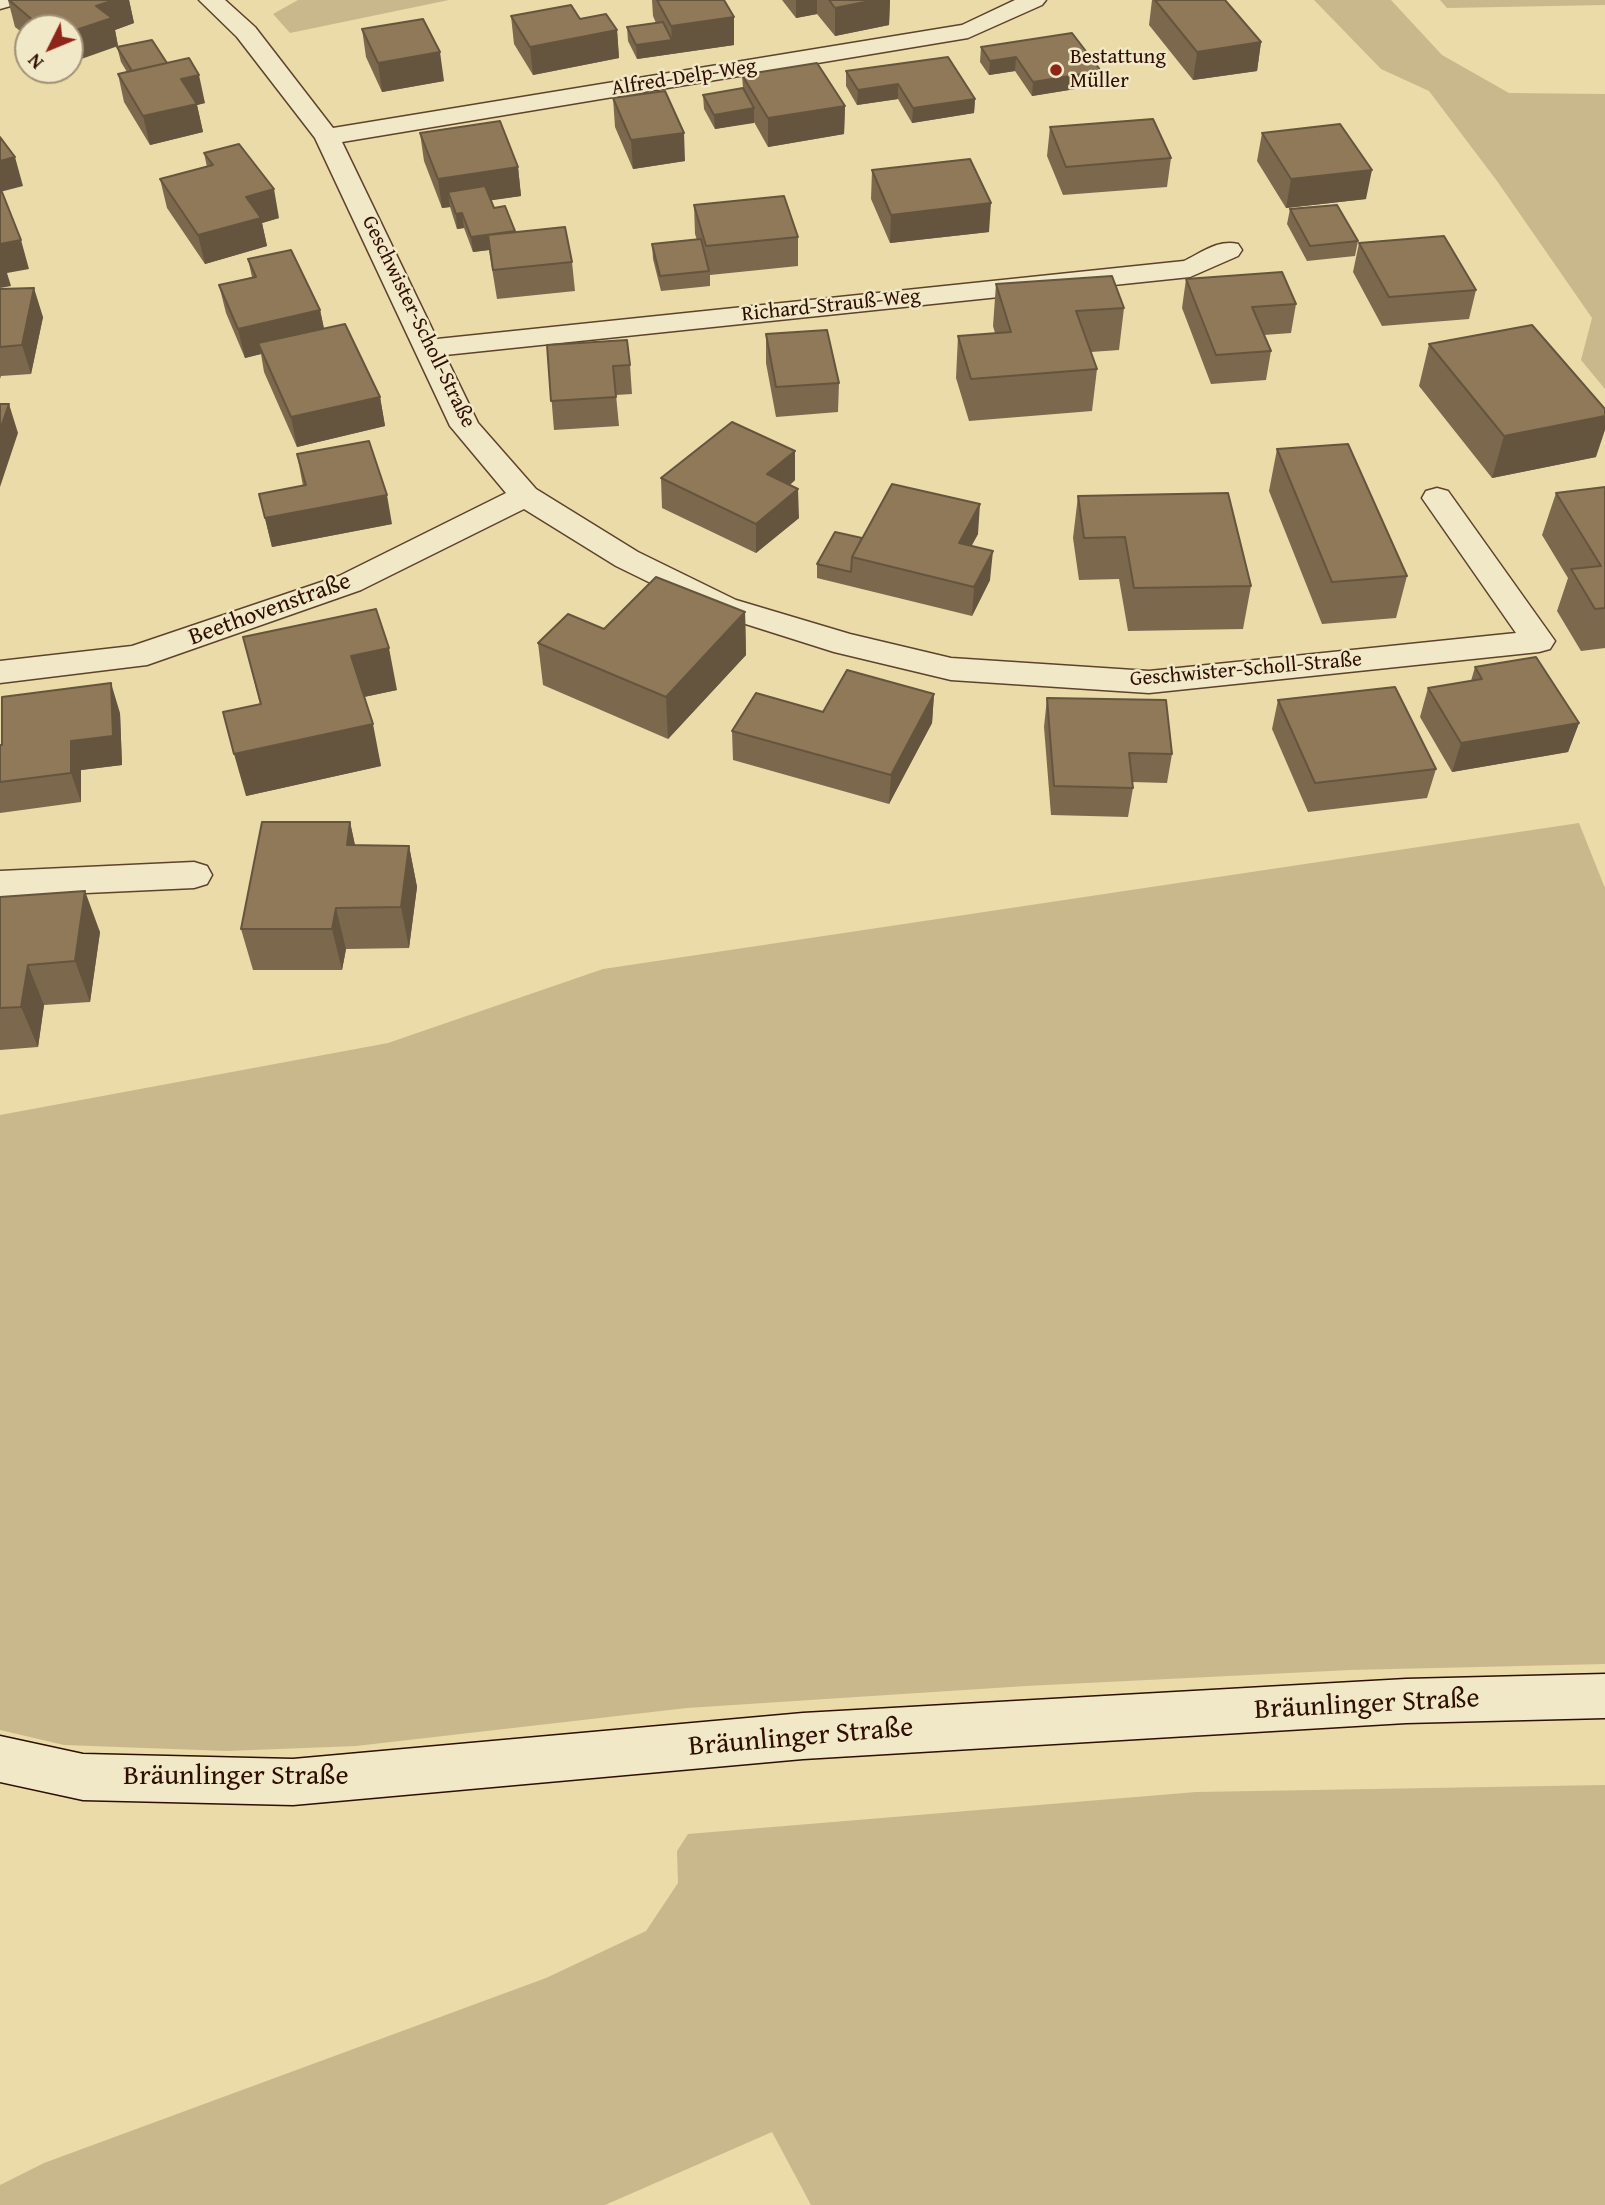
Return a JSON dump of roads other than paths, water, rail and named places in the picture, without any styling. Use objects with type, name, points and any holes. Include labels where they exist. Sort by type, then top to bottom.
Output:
[{"type":"street","points":[[0,2],[6,0]]},
{"type":"street","name":"Geschwister-Scholl-Straße","points":[[211,0],[246,32],[327,137],[466,426],[525,496],[627,559],[725,607],[845,644],[951,669],[1149,682],[1539,641],[1437,498]]},
{"type":"street","name":"Alfred-Delp-Weg","points":[[327,137],[968,31],[1034,0]]},
{"type":"street","name":"Richard-Strauß-Weg","points":[[430,348],[1190,269],[1228,250]]},
{"type":"street","name":"Beethovenstraße","points":[[0,672],[135,657],[350,583],[525,496]]},
{"type":"street","points":[[0,884],[194,874]]},
{"type":"street","name":"Bräunlinger Straße","points":[[0,1759],[83,1777],[293,1782],[803,1736],[1406,1701],[1605,1696]]},
{"type":"place","name":"Bestattung Müller","points":[[1056,70]]}]
